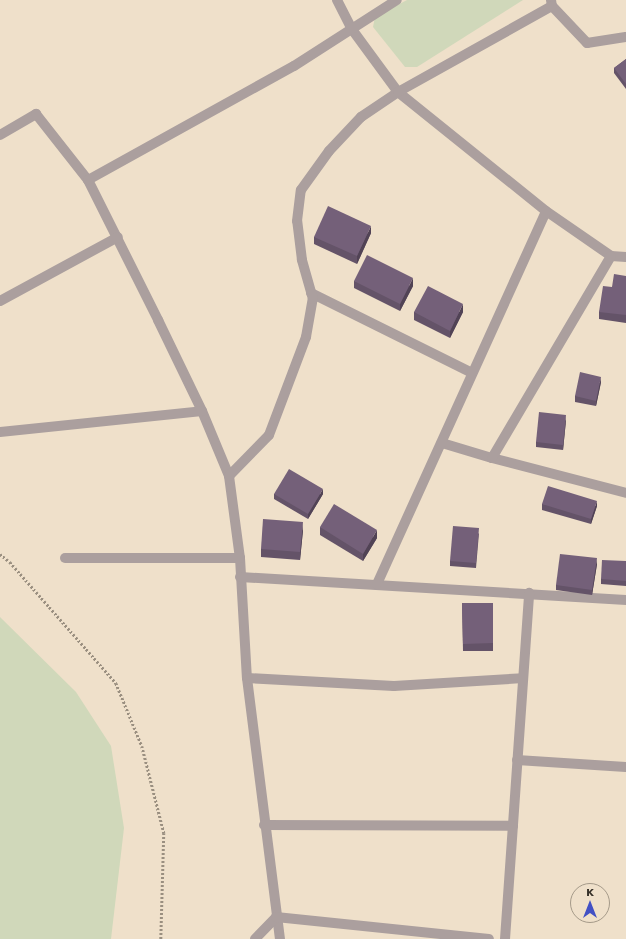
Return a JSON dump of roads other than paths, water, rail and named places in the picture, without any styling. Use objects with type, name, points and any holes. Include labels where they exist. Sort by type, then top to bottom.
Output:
[{"type":"street","points":[[337,0],[351,28],[398,92],[546,211],[611,256],[626,257]]},
{"type":"street","points":[[88,180],[294,66],[351,28],[397,0]]},
{"type":"street","points":[[228,476],[269,434],[306,337],[313,299],[302,260],[296,221],[301,190],[330,151],[361,117],[398,92],[551,3],[587,43],[626,37]]},
{"type":"street","points":[[0,135],[36,114],[88,180],[118,237],[202,411],[228,476],[240,558],[247,678],[264,825],[280,939]]},
{"type":"street","points":[[377,584],[546,211]]},
{"type":"street","points":[[0,300],[118,237]]},
{"type":"street","points":[[492,458],[611,256]]},
{"type":"street","points":[[311,294],[472,373]]},
{"type":"street","points":[[0,432],[202,411]]},
{"type":"street","points":[[442,442],[492,458],[626,493]]},
{"type":"street","points":[[65,558],[240,558]]},
{"type":"street","points":[[240,577],[529,593],[626,600]]},
{"type":"street","points":[[505,939],[529,593]]},
{"type":"street","points":[[247,678],[394,686],[523,678]]},
{"type":"street","points":[[517,760],[626,767]]},
{"type":"street","points":[[264,825],[513,826]]},
{"type":"street","points":[[255,939],[276,917]]},
{"type":"street","points":[[276,917],[489,939]]}]
